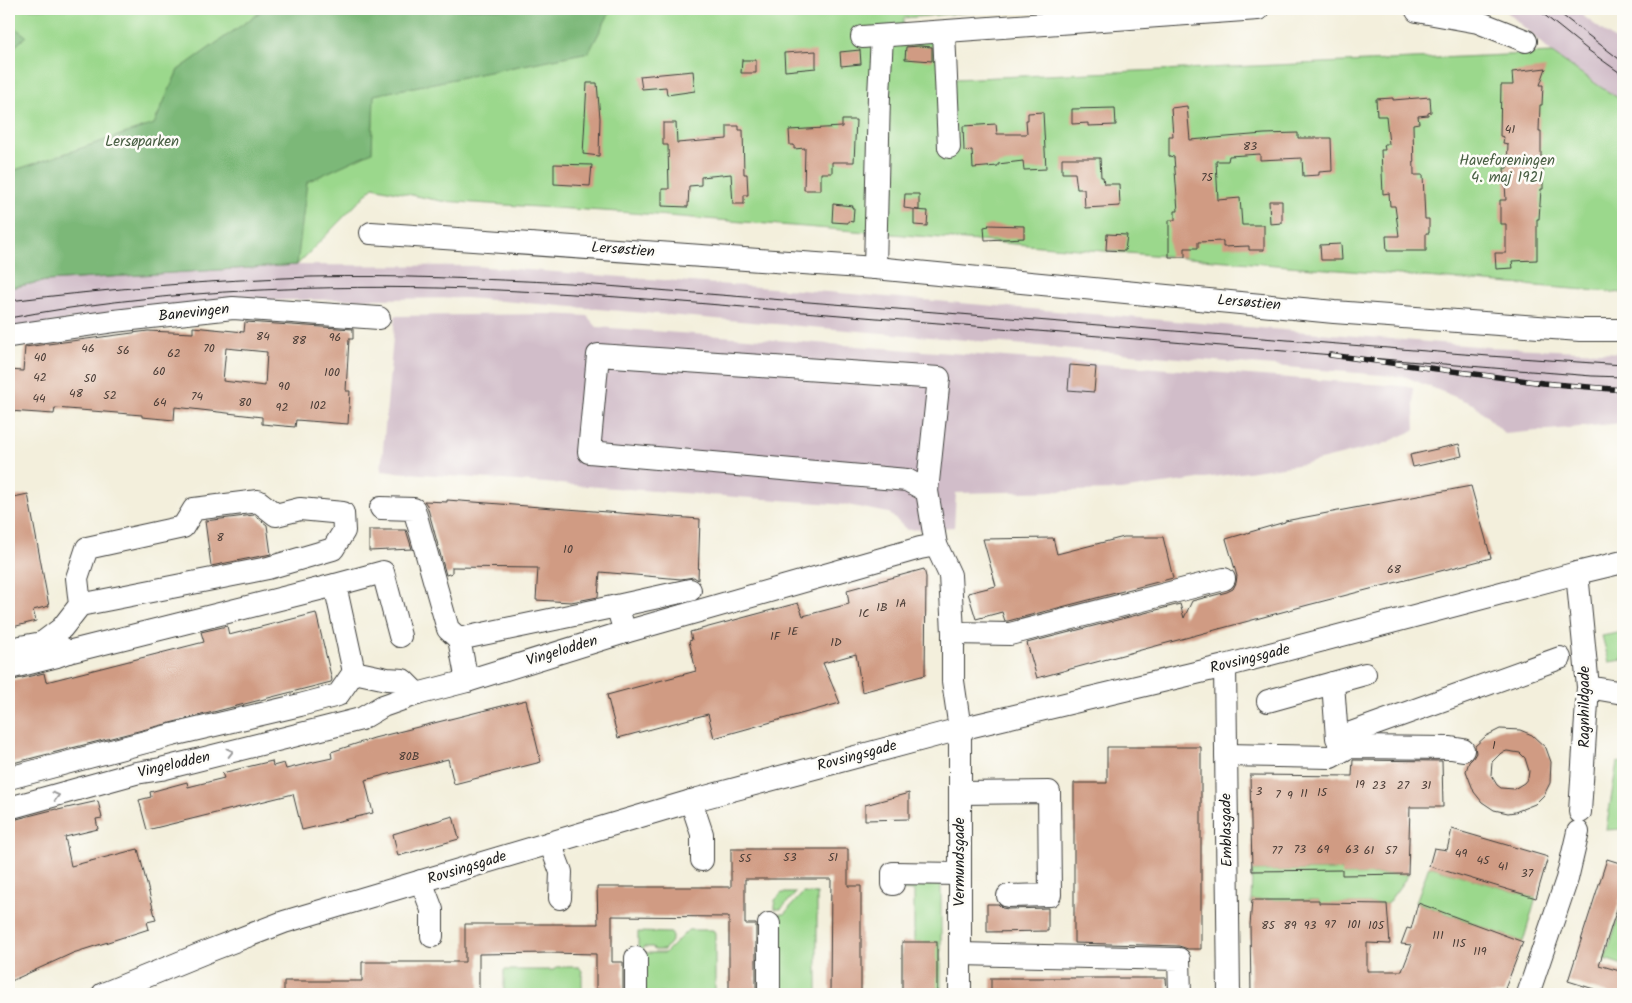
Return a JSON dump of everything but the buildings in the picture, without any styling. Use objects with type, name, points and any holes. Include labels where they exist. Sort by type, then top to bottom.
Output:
[{"type":"street","points":[[876,268],[879,95],[872,36],[1258,9]]},
{"type":"street","points":[[1416,9],[1417,11],[1478,22],[1526,41]]},
{"type":"street","points":[[944,32],[949,147]]},
{"type":"street","name":"Lersøstien","points":[[371,233],[876,268],[1344,312],[1580,330],[1623,330]]},
{"type":"street","name":"Banevingen","points":[[9,336],[106,322],[233,308],[379,318]]},
{"type":"street","points":[[927,491],[908,480],[589,452],[598,355],[939,378],[927,491],[936,545],[950,575],[953,681],[960,729]]},
{"type":"street","points":[[42,643],[62,628],[80,605],[268,568],[334,549],[344,531],[342,513],[300,509],[276,516],[258,502],[194,509],[183,527],[86,548],[77,578],[80,605]]},
{"type":"street","points":[[381,508],[414,509],[448,629],[458,639],[467,681]]},
{"type":"street","name":"Vingelodden","points":[[9,808],[136,773],[162,769],[361,719],[384,706],[417,694],[467,681],[624,632],[936,545]]},
{"type":"street","name":"Rovsingsgade","points":[[103,994],[284,922],[691,801],[960,729],[1225,666],[1623,562]]},
{"type":"street","points":[[9,668],[383,572],[400,636]]},
{"type":"street","name":"Ragnhildgade","points":[[1528,994],[1567,879],[1579,822],[1588,687],[1577,573]]},
{"type":"street","points":[[953,633],[1010,634],[1224,579]]},
{"type":"street","points":[[9,778],[172,735],[338,695],[354,672],[334,585]]},
{"type":"street","points":[[458,639],[690,590]]},
{"type":"street","points":[[617,606],[624,632]]},
{"type":"street","points":[[9,649],[42,643],[56,644],[68,652]]},
{"type":"street","points":[[1226,755],[1331,756],[1338,745],[1560,658]]},
{"type":"street","name":"Emblasgade","points":[[1225,666],[1229,994]]},
{"type":"street","points":[[354,672],[387,680],[403,680],[417,694]]},
{"type":"street","points":[[1268,701],[1365,674]]},
{"type":"street","points":[[1333,683],[1338,745]]},
{"type":"street","points":[[1588,687],[1623,693]]},
{"type":"street","name":"Vermundsgade","points":[[960,729],[960,994]]},
{"type":"street","points":[[1338,745],[1350,747],[1451,748],[1463,750]]},
{"type":"street","points":[[960,792],[1049,792],[1050,895],[1008,896]]},
{"type":"street","points":[[691,801],[702,834],[702,860]]},
{"type":"street","points":[[550,843],[561,872],[560,898]]},
{"type":"street","points":[[893,884],[893,873],[960,874]]},
{"type":"street","points":[[421,881],[432,910],[432,936]]},
{"type":"street","points":[[769,924],[769,994]]},
{"type":"street","points":[[960,954],[1179,959],[1180,994]]},
{"type":"street","points":[[636,958],[636,994]]},
{"type":"shaded area","points":[[1504,9],[1574,9],[1623,46],[1623,101],[1552,53]]},
{"type":"shaded area","points":[[297,265],[472,266],[827,292],[1488,347],[1623,353],[1623,423],[1505,434],[1475,405],[1406,377],[466,298],[286,300],[128,310],[9,330],[9,288],[46,281]]},
{"type":"shaded area","points":[[548,314],[587,316],[597,327],[1413,387],[1415,430],[1381,445],[1304,464],[1121,490],[956,493],[954,527],[907,530],[889,513],[847,505],[381,471],[395,316]]},
{"type":"green space","name":"Haveforeningen 4. maj 1921","points":[[9,9],[1007,9],[904,18],[901,38],[950,34],[953,79],[1552,53],[1623,101],[1623,293],[619,212],[441,201],[373,187],[297,265],[46,281],[9,288]]},
{"type":"green space","name":"Lersøparken","points":[[260,9],[618,9],[611,10],[589,52],[374,95],[372,152],[307,182],[297,265],[46,281],[9,288],[9,172],[154,124],[178,70],[259,13]]},
{"type":"green space","points":[[9,23],[26,36],[9,53]]},
{"type":"green space","points":[[1623,632],[1623,660],[1609,662],[1602,636]]},
{"type":"green space","points":[[1617,762],[1623,763],[1623,829],[1606,830]]},
{"type":"green space","points":[[1429,866],[1536,898],[1523,942],[1416,902]]},
{"type":"green space","points":[[1342,870],[1343,875],[1409,874],[1387,904],[1319,904],[1319,900],[1252,900],[1251,904],[1252,871]]},
{"type":"green space","points":[[902,884],[941,884],[941,994],[902,994],[902,949],[937,948],[937,942],[914,942],[914,891],[902,890]]},
{"type":"green space","points":[[782,893],[796,893],[781,909],[775,909],[775,900]]},
{"type":"green space","points":[[803,893],[817,894],[817,992],[775,992],[775,914],[784,914]]},
{"type":"green space","points":[[1623,904],[1623,965],[1605,959]]},
{"type":"green space","points":[[688,930],[713,930],[715,933],[715,994],[643,994],[638,959],[638,932],[672,933],[672,940],[664,950],[643,947],[643,953],[665,953]]},
{"type":"green space","points":[[556,967],[579,967],[582,971],[582,994],[504,994],[504,970],[554,970]]},
{"type":"tram line","points":[[1537,9],[1623,75]]},
{"type":"tram line","points":[[1554,9],[1623,62]]},
{"type":"tram line","points":[[9,301],[160,286],[273,278],[376,277],[504,280],[569,283],[1623,365]]},
{"type":"tram line","points":[[9,318],[115,302],[223,292],[330,288],[438,288],[542,292],[645,299],[1623,377]]},
{"type":"railway","points":[[1330,355],[1543,383],[1623,390]]}]
